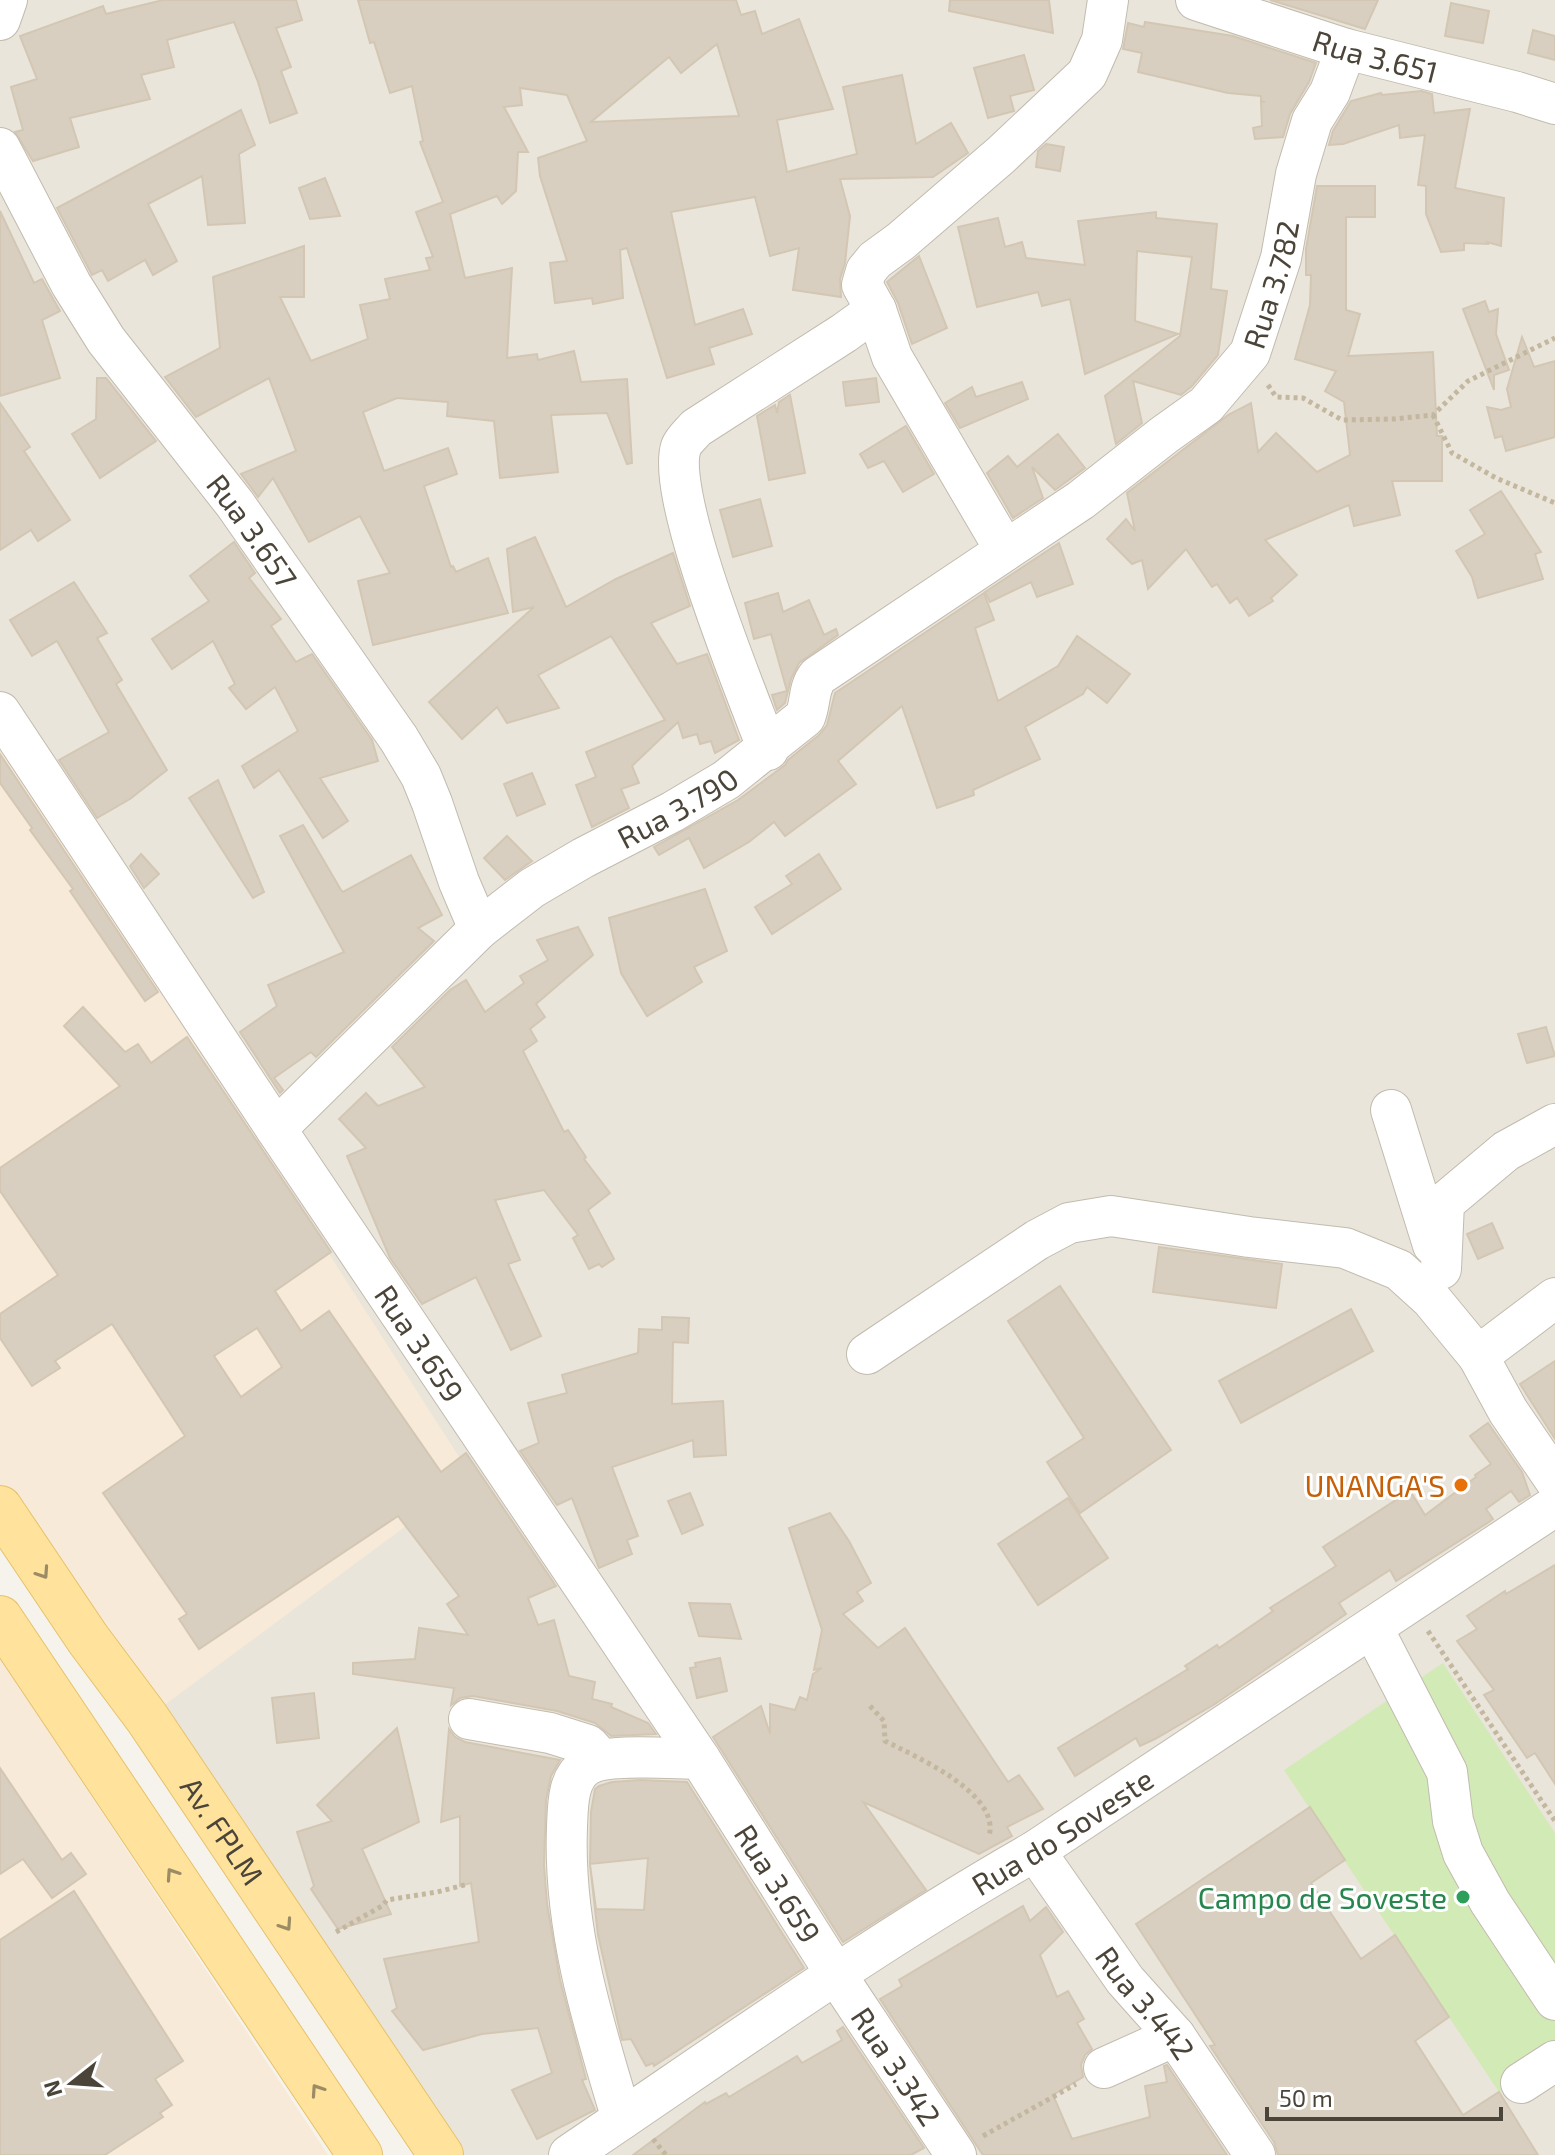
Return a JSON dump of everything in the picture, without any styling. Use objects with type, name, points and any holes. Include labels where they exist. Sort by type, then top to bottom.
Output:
[{"type":"main road","name":"Av. FPLM","points":[[0,1508],[88,1639],[147,1718],[441,2155]]},
{"type":"main road","points":[[0,1618],[360,2155]]},
{"type":"street","points":[[0,20],[7,0]]},
{"type":"street","points":[[1005,550],[892,357],[876,310],[862,285],[866,271],[875,260],[1001,155],[1087,74],[1102,40],[1108,0]]},
{"type":"street","name":"Rua 3.651","points":[[1196,0],[1346,49],[1555,104]]},
{"type":"street","name":"Rua 3.782","points":[[1081,500],[1206,405],[1250,353],[1281,258],[1296,174],[1312,121],[1330,92],[1346,49]]},
{"type":"street","name":"Rua 3.657","points":[[0,148],[71,284],[106,340],[235,504],[399,739],[421,776],[479,929]]},
{"type":"street","points":[[768,750],[715,607],[688,521],[680,472],[681,446],[696,428],[876,310]]},
{"type":"street","name":"Rua 3.790","points":[[276,1129],[479,929],[532,888],[726,780],[768,750],[805,717],[812,683],[818,676],[1081,500]]},
{"type":"street","name":"Rua 3.659","points":[[0,712],[700,1759],[837,1976]]},
{"type":"street","points":[[1391,1110],[1436,1284],[1508,1411],[1555,1480]]},
{"type":"street","points":[[1436,1284],[1444,1203],[1506,1151],[1555,1124]]},
{"type":"street","points":[[867,1354],[1037,1240],[1069,1223],[1111,1216],[1345,1248],[1436,1284]]},
{"type":"street","points":[[1478,1356],[1555,1298]]},
{"type":"street","name":"Rua do Soveste","points":[[569,2155],[837,1976],[986,1879],[1035,1851],[1373,1629],[1555,1506]]},
{"type":"street","points":[[1373,1629],[1447,1772],[1453,1821],[1463,1853],[1490,1902],[1555,2000]]},
{"type":"street","points":[[469,1719],[550,1733],[588,1745],[600,1758]]},
{"type":"street","points":[[622,2119],[580,1971],[566,1857],[568,1802],[573,1781],[583,1767],[600,1758],[700,1759]]},
{"type":"street","name":"Rua 3.442","points":[[1035,1851],[1125,1980],[1175,2036],[1255,2155]]},
{"type":"street","name":"Rua 3.342","points":[[837,1976],[956,2154]]},
{"type":"street","points":[[1104,2068],[1175,2036]]},
{"type":"street","points":[[1521,2083],[1555,2061]]},
{"type":"path","points":[[1250,353],[1276,397],[1303,398],[1342,420],[1394,419],[1433,415],[1468,381],[1555,338]]},
{"type":"path","points":[[1433,415],[1452,453],[1496,478],[1555,503]]},
{"type":"path","points":[[1410,1603],[1555,1821]]},
{"type":"path","points":[[870,1706],[884,1721],[885,1741],[961,1782],[974,1797],[989,1820],[991,1833],[983,1846],[986,1879]]},
{"type":"path","points":[[302,1948],[349,1926],[387,1900],[468,1884]]},
{"type":"path","points":[[956,2154],[1104,2068]]},
{"type":"shaded area","points":[[0,0],[1555,0],[1555,2155],[441,2155],[147,1718],[0,741]]},
{"type":"shaded area","points":[[0,741],[472,1477],[147,1718],[0,1488]]},
{"type":"shaded area","points":[[0,1658],[328,2155],[0,2155]]},
{"type":"green space","name":"Campo de Soveste","points":[[1443,1663],[1555,1833],[1555,2054],[1499,2092],[1284,1770]]},
{"type":"building","points":[[163,0],[296,0],[302,20],[276,28],[291,67],[281,71],[297,113],[270,123],[258,82],[234,22],[167,40],[174,67],[141,75],[150,99],[70,118],[79,147],[33,161],[15,132],[23,130],[11,87],[37,79],[20,36],[103,6],[106,14]]},
{"type":"building","points":[[358,0],[736,0],[741,15],[755,11],[762,34],[799,19],[833,109],[777,120],[787,172],[857,154],[843,87],[902,75],[916,144],[951,123],[968,153],[933,177],[840,179],[850,216],[845,263],[840,279],[841,297],[793,290],[799,248],[770,256],[755,197],[671,212],[695,325],[743,309],[752,334],[709,348],[714,364],[667,378],[627,248],[620,250],[623,298],[593,304],[592,298],[555,303],[550,263],[567,261],[540,176],[538,158],[587,141],[567,95],[520,88],[522,105],[504,107],[528,152],[518,152],[516,191],[502,204],[497,196],[450,214],[465,278],[512,268],[507,358],[537,354],[538,360],[574,351],[581,382],[627,379],[632,463],[627,464],[607,413],[551,415],[558,472],[500,478],[494,421],[447,416],[448,402],[397,398],[363,412],[384,471],[448,448],[457,474],[424,486],[451,567],[456,572],[488,558],[508,613],[373,645],[358,581],[390,573],[360,516],[309,542],[273,478],[258,497],[241,474],[296,451],[269,378],[196,417],[165,377],[220,348],[213,277],[304,246],[304,297],[280,297],[311,361],[368,339],[360,305],[390,299],[385,279],[430,270],[426,258],[433,257],[416,212],[443,202],[420,142],[423,141],[412,86],[390,93],[374,42],[370,43]],"holes":[[[717,44],[739,116],[591,122],[669,57],[681,73]]]},
{"type":"building","points":[[950,0],[1049,0],[1053,33],[949,11]]},
{"type":"building","points":[[1270,0],[1378,0],[1365,29]]},
{"type":"building","points":[[1451,3],[1489,11],[1483,43],[1445,36]]},
{"type":"building","points":[[1145,22],[1233,36],[1316,63],[1290,114],[1283,137],[1255,139],[1253,128],[1262,126],[1261,102],[1265,102],[1261,101],[1261,96],[1228,93],[1138,72],[1142,53],[1123,49],[1128,23],[1144,27]]},
{"type":"building","points":[[1533,30],[1555,36],[1555,60],[1528,53]]},
{"type":"building","points":[[1024,55],[1034,90],[1010,96],[1014,111],[988,118],[974,68]]},
{"type":"building","points":[[1421,91],[1432,94],[1434,113],[1470,109],[1455,188],[1504,198],[1501,246],[1487,242],[1464,243],[1464,250],[1441,252],[1426,214],[1426,186],[1418,185],[1425,135],[1400,138],[1399,125],[1343,144],[1329,145],[1333,131],[1351,101],[1381,93]]},
{"type":"building","points":[[241,110],[255,145],[239,154],[245,223],[208,225],[202,176],[148,204],[177,261],[153,275],[145,260],[108,281],[102,270],[92,275],[57,208]]},
{"type":"building","points":[[1046,144],[1064,147],[1060,171],[1036,167],[1038,151]]},
{"type":"building","points":[[325,178],[340,216],[310,219],[299,188]]},
{"type":"building","points":[[1317,186],[1375,186],[1375,217],[1346,217],[1346,310],[1360,314],[1348,356],[1433,352],[1437,436],[1442,436],[1442,481],[1392,481],[1400,515],[1354,526],[1349,505],[1265,540],[1297,575],[1271,598],[1273,601],[1249,616],[1237,598],[1230,603],[1217,584],[1212,587],[1186,549],[1148,589],[1142,560],[1132,564],[1107,539],[1126,519],[1135,531],[1127,493],[1228,415],[1251,403],[1258,452],[1276,433],[1317,472],[1350,455],[1344,402],[1325,391],[1336,371],[1295,359],[1310,305],[1311,275],[1306,275],[1306,249]]},
{"type":"building","points":[[0,211],[34,283],[42,279],[60,311],[42,320],[60,378],[0,396]]},
{"type":"building","points":[[1156,212],[1156,218],[1217,224],[1211,289],[1227,291],[1218,355],[1181,395],[1133,381],[1142,423],[1116,444],[1105,396],[1180,336],[1192,257],[1137,251],[1135,321],[1178,334],[1085,374],[1070,299],[1042,306],[1038,292],[977,307],[958,227],[998,218],[1005,247],[1022,242],[1026,258],[1085,265],[1078,221]]},
{"type":"building","points":[[919,256],[947,328],[912,344],[887,282]]},
{"type":"building","points":[[1485,301],[1489,312],[1498,309],[1496,334],[1509,370],[1494,375],[1494,390],[1463,309]]},
{"type":"building","points":[[1522,337],[1534,367],[1555,361],[1555,437],[1506,451],[1502,436],[1495,438],[1487,407],[1501,410],[1511,407],[1507,389]]},
{"type":"building","points":[[97,378],[106,378],[156,441],[100,478],[72,434],[96,419]]},
{"type":"building","points":[[876,378],[879,402],[846,406],[843,382]]},
{"type":"building","points":[[1022,382],[1028,399],[960,428],[945,403],[972,387],[976,397]]},
{"type":"building","points":[[790,395],[805,473],[769,480],[757,416],[775,405],[777,413],[779,402]]},
{"type":"building","points":[[0,403],[30,447],[24,451],[70,520],[38,541],[31,530],[0,550]]},
{"type":"building","points":[[906,426],[934,474],[903,492],[884,461],[868,468],[860,454]]},
{"type":"building","points":[[1058,434],[1085,468],[1055,490],[1032,467],[1043,498],[1013,518],[987,473],[1008,456],[1017,467]]},
{"type":"building","points":[[1501,491],[1541,552],[1535,554],[1543,579],[1478,598],[1472,577],[1456,551],[1485,534],[1470,510]]},
{"type":"building","points":[[760,499],[772,546],[733,557],[720,510]]},
{"type":"building","points":[[535,537],[566,607],[616,579],[673,553],[690,606],[651,623],[677,664],[707,654],[739,740],[715,753],[711,741],[700,744],[697,734],[683,738],[678,722],[632,766],[639,783],[621,789],[629,808],[592,827],[576,785],[596,777],[586,752],[665,720],[611,636],[538,675],[559,708],[507,723],[497,707],[462,739],[429,702],[534,607],[513,612],[507,549]]},
{"type":"building","points":[[234,542],[255,573],[249,578],[281,619],[271,626],[296,662],[312,654],[372,740],[378,761],[320,778],[348,821],[323,838],[279,770],[254,788],[242,766],[298,731],[275,687],[246,709],[229,688],[235,684],[213,641],[172,669],[152,639],[209,601],[190,576]]},
{"type":"building","points":[[1059,543],[1073,584],[1037,597],[1031,582],[990,602],[985,592]]},
{"type":"building","points":[[74,582],[107,633],[97,638],[122,680],[116,684],[167,770],[130,799],[97,818],[59,760],[109,732],[57,641],[32,656],[10,620]]},
{"type":"building","points":[[778,593],[783,612],[809,600],[824,635],[836,629],[838,635],[799,663],[785,703],[777,710],[772,695],[787,691],[771,634],[754,639],[745,603]]},
{"type":"building","points":[[984,593],[994,620],[975,628],[998,701],[1058,666],[1077,636],[1130,674],[1107,703],[1087,687],[1083,694],[1025,727],[1040,759],[973,790],[974,795],[937,808],[902,706],[838,761],[856,784],[785,836],[774,822],[749,842],[704,868],[689,838],[659,855],[654,847],[738,800],[819,735],[827,725],[835,693]]},
{"type":"building","points":[[0,754],[158,992],[145,1001],[0,783]]},
{"type":"building","points":[[532,773],[545,804],[517,816],[504,784]]},
{"type":"building","points":[[218,780],[264,892],[253,898],[189,798]]},
{"type":"building","points":[[303,825],[343,892],[411,855],[442,915],[418,928],[434,941],[316,1057],[311,1052],[274,1078],[283,1090],[280,1093],[240,1032],[277,1006],[268,985],[344,952],[280,836]]},
{"type":"building","points":[[507,836],[532,861],[505,880],[484,858]]},
{"type":"building","points":[[141,854],[159,874],[144,888],[130,866]]},
{"type":"building","points":[[819,854],[841,889],[772,934],[755,907],[792,884],[786,876]]},
{"type":"building","points":[[705,889],[727,951],[694,967],[702,982],[647,1016],[621,973],[609,918]]},
{"type":"building","points":[[578,927],[593,955],[536,1004],[545,1017],[530,1029],[537,1041],[523,1051],[564,1132],[568,1130],[586,1157],[584,1159],[610,1193],[588,1210],[614,1259],[602,1267],[599,1264],[589,1269],[573,1238],[578,1235],[544,1190],[495,1200],[520,1260],[508,1264],[541,1336],[511,1350],[476,1277],[422,1304],[390,1258],[347,1156],[366,1148],[339,1119],[366,1093],[378,1106],[425,1087],[392,1047],[450,990],[466,980],[485,1012],[524,983],[520,976],[548,960],[537,940]]},
{"type":"building","points":[[83,1007],[125,1052],[138,1044],[151,1063],[187,1037],[331,1252],[275,1291],[301,1331],[329,1311],[441,1472],[466,1453],[556,1586],[528,1598],[538,1625],[554,1620],[569,1676],[595,1682],[592,1699],[612,1704],[611,1707],[648,1723],[656,1734],[611,1736],[595,1723],[557,1711],[473,1696],[460,1698],[451,1705],[454,1688],[353,1674],[353,1663],[415,1659],[419,1628],[468,1635],[447,1604],[459,1596],[398,1516],[199,1649],[179,1619],[187,1614],[103,1493],[185,1436],[112,1324],[55,1361],[60,1368],[32,1386],[0,1338],[0,1314],[58,1275],[0,1191],[0,1168],[120,1086],[64,1026]],"holes":[[[257,1328],[282,1367],[241,1397],[214,1356]]]},
{"type":"building","points":[[1546,1027],[1555,1056],[1527,1063],[1518,1034]]},
{"type":"building","points":[[1492,1223],[1503,1248],[1478,1259],[1467,1234]]},
{"type":"building","points":[[1159,1247],[1282,1264],[1276,1308],[1153,1292]]},
{"type":"building","points":[[1060,1286],[1171,1450],[1080,1513],[1047,1462],[1084,1438],[1008,1321]]},
{"type":"building","points":[[1351,1309],[1373,1351],[1241,1423],[1219,1381]]},
{"type":"building","points":[[662,1317],[689,1318],[688,1343],[673,1342],[672,1404],[723,1401],[726,1455],[694,1457],[693,1440],[612,1467],[638,1536],[627,1540],[632,1554],[599,1568],[572,1498],[557,1505],[520,1451],[539,1443],[528,1403],[567,1393],[562,1375],[638,1353],[639,1329],[662,1330]]},
{"type":"building","points":[[1555,1361],[1555,1439],[1520,1384]]},
{"type":"building","points":[[1488,1423],[1522,1472],[1530,1495],[1519,1502],[1511,1491],[1486,1509],[1493,1519],[1489,1522],[1396,1581],[1390,1570],[1339,1603],[1346,1614],[1215,1704],[1140,1746],[1136,1738],[1075,1776],[1058,1748],[1188,1669],[1185,1666],[1217,1645],[1219,1648],[1273,1611],[1270,1608],[1336,1566],[1323,1547],[1410,1491],[1425,1515],[1476,1477],[1491,1464],[1470,1436]]},
{"type":"building","points":[[690,1493],[703,1525],[682,1534],[668,1501]]},
{"type":"building","points":[[1068,1498],[1108,1558],[1038,1605],[998,1544]]},
{"type":"building","points":[[830,1513],[871,1583],[857,1592],[863,1601],[843,1614],[878,1648],[905,1628],[1008,1782],[1019,1775],[1043,1809],[1007,1827],[1012,1836],[979,1854],[863,1802],[926,1890],[843,1942],[713,1737],[761,1706],[770,1734],[770,1704],[795,1710],[800,1697],[807,1700],[813,1674],[822,1668],[814,1670],[822,1630],[789,1528]]},
{"type":"building","points":[[1555,1565],[1555,1784],[1535,1753],[1527,1758],[1484,1695],[1494,1690],[1457,1641],[1477,1629],[1467,1616],[1505,1591],[1506,1594]]},
{"type":"building","points":[[689,1603],[730,1604],[741,1639],[699,1636]]},
{"type":"building","points":[[720,1658],[727,1691],[697,1698],[690,1668],[696,1667],[695,1663]]},
{"type":"building","points":[[314,1693],[319,1738],[277,1743],[272,1698]]},
{"type":"building","points":[[397,1728],[419,1822],[362,1849],[391,1914],[338,1929],[311,1889],[314,1886],[297,1832],[332,1821],[317,1805]]},
{"type":"building","points":[[449,1729],[455,1737],[465,1742],[560,1760],[551,1776],[546,1800],[544,1865],[547,1904],[560,1980],[586,2079],[582,2080],[595,2110],[537,2139],[512,2090],[552,2073],[538,2028],[482,2034],[423,2050],[392,2011],[397,2008],[384,1959],[479,1942],[471,1883],[460,1886],[460,1816],[441,1822]]},
{"type":"building","points":[[0,1768],[62,1860],[71,1853],[86,1874],[52,1898],[23,1859],[0,1874]]},
{"type":"building","points":[[612,1782],[687,1782],[804,1968],[654,2066],[653,2063],[646,2066],[631,2039],[622,2040],[598,1935],[590,1865],[596,1909],[644,1910],[648,1858],[590,1864],[591,1812],[595,1789]]},
{"type":"building","points":[[1310,1807],[1345,1860],[1311,1883],[1361,1959],[1395,1935],[1449,2017],[1415,2041],[1463,2115],[1499,2092],[1538,2155],[1278,2155],[1274,2142],[1210,2046],[1215,2045],[1136,1924]]},
{"type":"building","points":[[74,1891],[183,2061],[155,2079],[172,2105],[160,2113],[163,2117],[105,2155],[0,2155],[0,1940]]},
{"type":"building","points":[[1023,1906],[1030,1921],[1046,1907],[1063,1932],[1040,1955],[1057,1997],[1068,1991],[1084,2019],[1077,2023],[1092,2049],[1081,2065],[1083,2077],[1053,2095],[1072,2139],[1150,2117],[1145,2086],[1167,2082],[1164,2066],[1167,2065],[1227,2155],[983,2155],[880,1999],[902,1986],[899,1980]]},
{"type":"building","points":[[843,2027],[924,2148],[911,2155],[633,2155],[705,2102],[726,2093],[729,2097],[797,2056],[802,2063],[842,2040],[837,2031]]},
{"type":"place","name":"UNANGA'S","points":[[1461,1485]]},
{"type":"place","name":"Campo de Soveste","points":[[1463,1897]]}]
